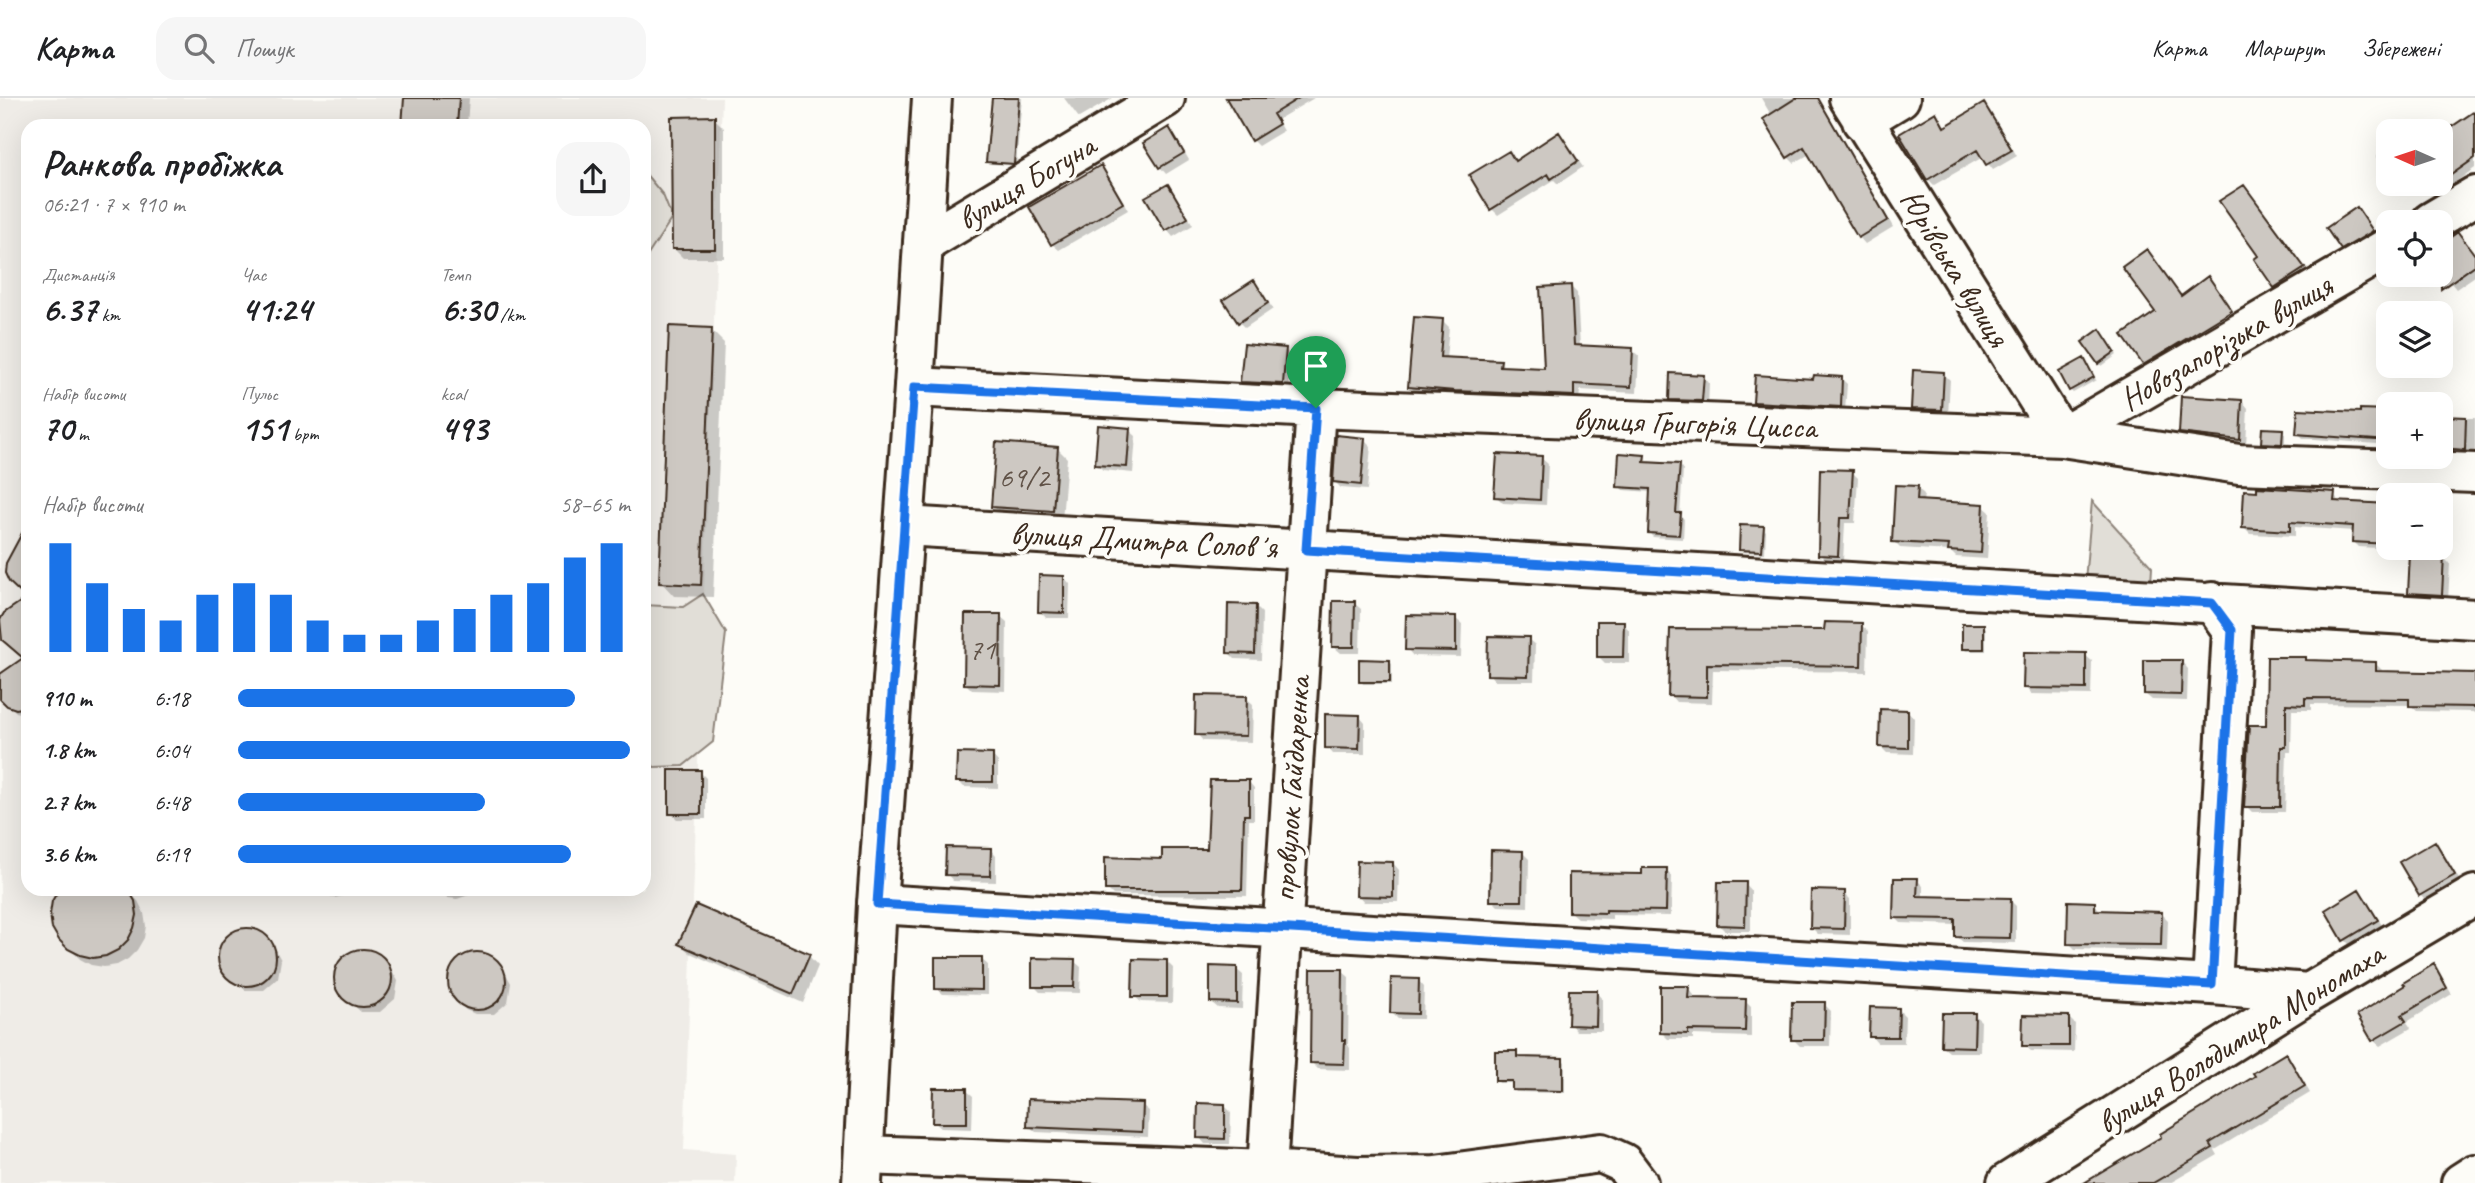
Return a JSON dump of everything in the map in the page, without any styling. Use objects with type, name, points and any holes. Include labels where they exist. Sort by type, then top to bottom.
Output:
[{"type":"street","points":[[932,98],[877,904],[863,1169],[1267,1170],[1357,1176],[1434,1175],[1601,1153],[1623,1163],[1638,1183]]},
{"type":"street","name":"вулиця Богуна","points":[[923,244],[1165,98]]},
{"type":"street","points":[[1855,109],[1900,98]]},
{"type":"street","name":"Юрівська вулиця","points":[[1855,109],[2062,437]]},
{"type":"street","points":[[2451,210],[2475,196]]},
{"type":"street","name":"Новозапорізька вулиця","points":[[2062,437],[2376,255]]},
{"type":"street","name":"вулиця Григорія Цисса","points":[[914,387],[1316,408],[2062,437],[2238,464],[2475,473]]},
{"type":"street","name":"провулок Гайдаренка","points":[[1267,1170],[1316,408]]},
{"type":"street","name":"вулиця Дмитра Соловʼя","points":[[904,526],[2475,619]]},
{"type":"street","points":[[2212,603],[2232,630],[2212,985]]},
{"type":"street","name":"вулиця Володимира Мономаха","points":[[2007,1183],[2309,993],[2475,895]]},
{"type":"street","points":[[877,904],[2309,993]]},
{"type":"street","points":[[2461,1183],[2475,1174]]},
{"type":"shaded area","points":[[0,98],[722,98],[684,1150],[736,1154],[735,1183],[0,1183]]},
{"type":"shaded area","points":[[651,180],[663,195],[672,218],[651,250]]},
{"type":"shaded area","points":[[2092,501],[2152,567],[2151,584],[2085,581]]},
{"type":"shaded area","points":[[703,594],[726,633],[713,742],[683,766],[654,767],[651,763],[651,605],[683,607]]},
{"type":"building","points":[[404,98],[459,98],[458,119],[402,119]]},
{"type":"building","points":[[992,98],[1019,98],[1014,164],[986,162]]},
{"type":"building","points":[[1226,98],[1299,98],[1273,114],[1279,124],[1251,141]]},
{"type":"building","points":[[1796,98],[1818,98],[1888,220],[1858,238],[1804,147],[1787,158],[1763,119]]},
{"type":"building","points":[[1984,103],[2012,150],[1986,165],[1977,150],[1927,180],[1899,134],[1936,112],[1944,127]]},
{"type":"building","points":[[2475,111],[2475,158],[2454,173],[2454,125]]},
{"type":"building","points":[[715,116],[715,249],[672,249],[671,117]]},
{"type":"building","points":[[1169,127],[1184,153],[1159,168],[1143,143]]},
{"type":"building","points":[[1559,132],[1578,161],[1551,179],[1548,174],[1490,210],[1469,175],[1509,151],[1515,161]]},
{"type":"building","points":[[1101,165],[1123,203],[1051,245],[1029,207]]},
{"type":"building","points":[[1168,184],[1188,218],[1165,231],[1145,197]]},
{"type":"building","points":[[2244,185],[2305,268],[2274,288],[2254,259],[2258,256],[2219,201]]},
{"type":"building","points":[[2357,207],[2373,231],[2341,250],[2326,228]]},
{"type":"building","points":[[2458,232],[2475,255],[2475,265],[2453,281],[2453,236]]},
{"type":"building","points":[[2147,249],[2181,296],[2208,276],[2232,311],[2143,365],[2122,335],[2155,312],[2122,267]]},
{"type":"building","points":[[1254,280],[1268,303],[1238,323],[1223,300]]},
{"type":"building","points":[[1571,285],[1574,345],[1633,348],[1631,387],[1574,384],[1574,396],[1408,387],[1414,317],[1443,319],[1440,357],[1501,360],[1500,366],[1544,368],[1540,287]]},
{"type":"building","points":[[669,326],[712,328],[701,585],[659,583]]},
{"type":"building","points":[[2100,329],[2115,352],[2098,364],[2082,342]]},
{"type":"building","points":[[1244,344],[1286,348],[1283,384],[1240,382]]},
{"type":"building","points":[[2084,358],[2094,377],[2069,391],[2059,372]]},
{"type":"building","points":[[1913,370],[1944,372],[1942,410],[1911,409]]},
{"type":"building","points":[[1670,373],[1704,375],[1702,401],[1669,400]]},
{"type":"building","points":[[1755,375],[1813,379],[1814,375],[1842,377],[1841,407],[1753,402]]},
{"type":"building","points":[[2181,396],[2242,400],[2240,440],[2179,433]]},
{"type":"building","points":[[2298,409],[2360,412],[2360,409],[2376,410],[2376,440],[2296,434]]},
{"type":"building","points":[[2453,416],[2466,417],[2465,450],[2453,449]]},
{"type":"building","points":[[1098,425],[1130,428],[1127,467],[1095,465]]},
{"type":"building","points":[[2262,428],[2283,429],[2282,444],[2261,443]]},
{"type":"building","points":[[1336,435],[1365,438],[1361,485],[1333,482]]},
{"type":"building","points":[[996,442],[1058,447],[1053,511],[991,507]]},
{"type":"building","points":[[1619,453],[1645,455],[1644,462],[1680,464],[1676,513],[1681,513],[1679,535],[1648,533],[1650,489],[1617,487]]},
{"type":"building","points":[[1497,454],[1542,456],[1540,500],[1494,497]]},
{"type":"building","points":[[1820,469],[1853,470],[1850,518],[1840,518],[1838,556],[1818,555]]},
{"type":"building","points":[[1895,485],[1918,486],[1917,500],[1984,504],[1981,553],[1948,551],[1949,545],[1892,542]]},
{"type":"building","points":[[2257,487],[2335,492],[2334,501],[2376,503],[2376,543],[2352,542],[2353,526],[2290,522],[2290,531],[2242,528],[2244,490],[2257,491]]},
{"type":"building","points":[[1740,525],[1764,526],[1762,551],[1739,550]]},
{"type":"building","points":[[21,535],[21,593],[9,582],[5,573],[6,563]]},
{"type":"building","points":[[2410,560],[2444,560],[2442,595],[2408,593]]},
{"type":"building","points":[[1039,575],[1064,576],[1064,613],[1038,612]]},
{"type":"building","points":[[21,601],[21,656],[2,640],[0,620],[4,613]]},
{"type":"building","points":[[1333,601],[1355,601],[1354,647],[1332,647]]},
{"type":"building","points":[[1228,604],[1256,605],[1255,654],[1227,653]]},
{"type":"building","points":[[965,614],[1001,614],[1000,685],[964,684]]},
{"type":"building","points":[[1406,615],[1456,616],[1456,651],[1405,650]]},
{"type":"building","points":[[1597,621],[1624,621],[1623,657],[1597,657]]},
{"type":"building","points":[[1825,622],[1862,623],[1861,666],[1707,664],[1707,697],[1668,696],[1670,629],[1824,630]]},
{"type":"building","points":[[1962,624],[1984,624],[1984,649],[1962,649]]},
{"type":"building","points":[[1488,636],[1529,637],[1528,676],[1487,675]]},
{"type":"building","points":[[2024,652],[2086,653],[2086,689],[2023,688]]},
{"type":"building","points":[[2267,657],[2376,662],[2376,671],[2475,673],[2475,707],[2409,706],[2409,699],[2305,698],[2305,705],[2286,704],[2286,747],[2281,747],[2280,807],[2244,807],[2249,725],[2266,725]]},
{"type":"building","points":[[21,659],[21,708],[7,706],[0,699],[0,674]]},
{"type":"building","points":[[1359,659],[1390,660],[1390,682],[1359,682]]},
{"type":"building","points":[[2144,660],[2182,660],[2181,695],[2144,694]]},
{"type":"building","points":[[1196,695],[1247,696],[1246,736],[1195,735]]},
{"type":"building","points":[[1880,709],[1908,710],[1908,748],[1879,747]]},
{"type":"building","points":[[1325,714],[1360,715],[1359,749],[1325,748]]},
{"type":"building","points":[[957,753],[993,754],[993,782],[956,782]]},
{"type":"building","points":[[669,770],[701,770],[701,814],[669,814]]},
{"type":"building","points":[[1210,780],[1249,780],[1249,815],[1244,815],[1242,890],[1105,890],[1105,857],[1162,859],[1162,849],[1207,849]]},
{"type":"building","points":[[2435,841],[2455,875],[2419,896],[2399,862]]},
{"type":"building","points":[[946,847],[991,848],[990,876],[945,875]]},
{"type":"building","points":[[1491,850],[1523,851],[1522,901],[1490,901]]},
{"type":"building","points":[[1357,861],[1393,862],[1393,897],[1356,896]]},
{"type":"building","points":[[1642,868],[1667,868],[1666,911],[1569,912],[1569,873],[1642,874]]},
{"type":"building","points":[[1894,878],[1918,878],[1917,896],[2011,898],[2010,938],[1955,937],[1955,919],[1893,918]]},
{"type":"building","points":[[1718,882],[1746,882],[1745,926],[1717,925]]},
{"type":"building","points":[[2359,889],[2378,920],[2343,941],[2325,910]]},
{"type":"building","points":[[1811,890],[1845,891],[1844,929],[1810,928]]},
{"type":"building","points":[[55,896],[132,896],[137,915],[134,928],[128,940],[118,950],[106,956],[93,958],[80,955],[68,949],[52,928],[52,901]]},
{"type":"building","points":[[2068,901],[2095,902],[2095,910],[2162,912],[2161,945],[2067,944]]},
{"type":"building","points":[[696,905],[810,954],[793,994],[678,944]]},
{"type":"building","points":[[241,928],[253,928],[268,936],[276,951],[276,963],[268,978],[253,986],[241,986],[226,978],[218,963],[218,951],[226,936]]},
{"type":"building","points":[[357,949],[369,949],[384,957],[392,972],[392,984],[384,999],[369,1007],[357,1007],[342,999],[334,984],[334,972],[342,957]]},
{"type":"building","points":[[471,952],[483,952],[498,960],[506,975],[506,987],[498,1002],[483,1010],[471,1010],[456,1002],[448,987],[448,975],[456,960]]},
{"type":"building","points":[[935,957],[982,957],[982,990],[935,989]]},
{"type":"building","points":[[1032,958],[1075,959],[1074,987],[1032,987]]},
{"type":"building","points":[[1133,959],[1167,960],[1167,997],[1132,997]]},
{"type":"building","points":[[2434,964],[2447,988],[2402,1015],[2406,1021],[2372,1041],[2357,1015]]},
{"type":"building","points":[[1210,966],[1237,967],[1237,1003],[1210,1002]]},
{"type":"building","points":[[1311,969],[1343,969],[1344,1064],[1310,1063]]},
{"type":"building","points":[[1391,978],[1419,979],[1418,1014],[1390,1013]]},
{"type":"building","points":[[1660,986],[1689,986],[1688,998],[1746,999],[1745,1031],[1688,1030],[1688,1034],[1660,1033]]},
{"type":"building","points":[[1569,990],[1597,990],[1596,1026],[1568,1025]]},
{"type":"building","points":[[1792,1002],[1825,1002],[1824,1040],[1791,1040]]},
{"type":"building","points":[[1870,1007],[1899,1008],[1898,1037],[1869,1037]]},
{"type":"building","points":[[1942,1013],[1975,1013],[1974,1047],[1941,1046]]},
{"type":"building","points":[[2023,1015],[2069,1016],[2069,1046],[2022,1046]]},
{"type":"building","points":[[1495,1051],[1517,1051],[1517,1057],[1563,1058],[1563,1091],[1512,1090],[1512,1081],[1495,1081]]},
{"type":"building","points":[[2286,1053],[2305,1086],[2210,1143],[2213,1148],[2153,1183],[2084,1183],[2161,1137],[2160,1134],[2255,1076],[2253,1073]]},
{"type":"building","points":[[933,1088],[967,1088],[967,1123],[932,1123]]},
{"type":"building","points":[[1028,1099],[1143,1103],[1142,1132],[1027,1127]]},
{"type":"building","points":[[1198,1103],[1225,1104],[1225,1139],[1197,1138]]},
{"type":"route","points":[[914,387],[1316,408],[1306,550],[2212,603],[2232,630],[2212,985],[877,904],[914,387]]}]
